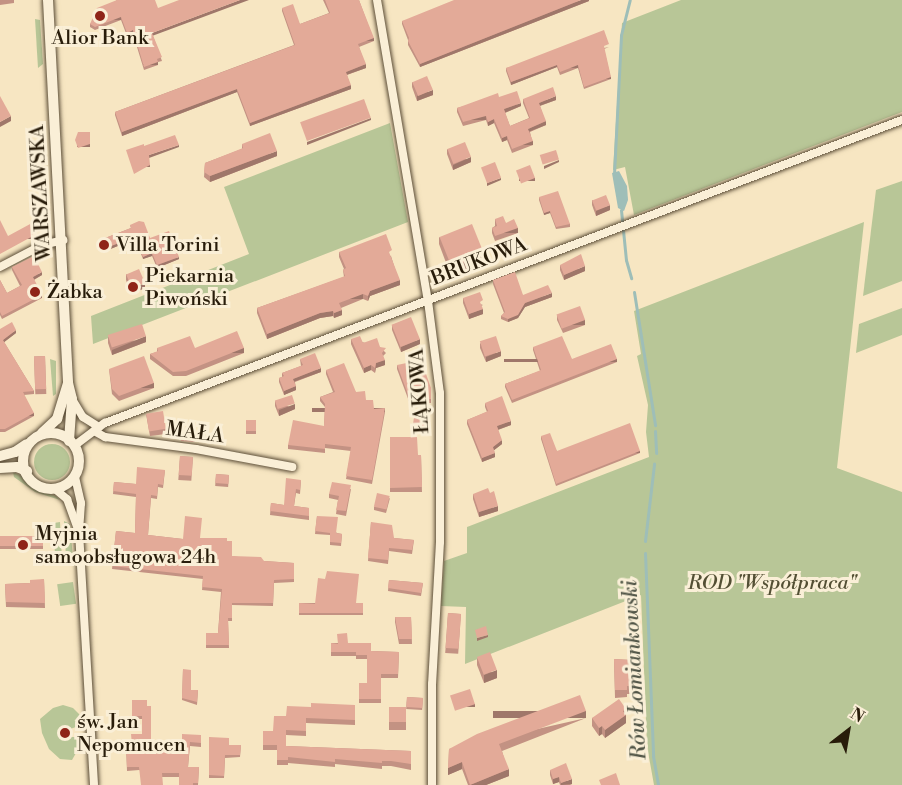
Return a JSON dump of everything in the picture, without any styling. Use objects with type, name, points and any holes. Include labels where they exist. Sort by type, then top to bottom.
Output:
[{"type":"street","name":"WARSZAWSKA","points":[[48,0],[63,240],[68,383],[72,399],[72,444]]},
{"type":"street","name":"ŁĄKOWA","points":[[376,0],[428,301],[440,393],[440,542],[432,684],[432,785]]},
{"type":"street","name":"BRUKOWA","points":[[72,444],[96,429],[902,120]]},
{"type":"street","points":[[0,267],[44,244],[63,240]]},
{"type":"street","name":"WARSZAWSKA","points":[[42,433],[57,419],[68,383]]},
{"type":"street","name":"WARSZAWSKA","points":[[72,399],[83,417],[96,429]]},
{"type":"street","name":"MAŁA","points":[[96,429],[105,437],[196,449],[292,467]]},
{"type":"street","points":[[0,456],[15,452],[42,433],[54,434],[72,444],[79,463],[75,477],[81,503],[79,532],[94,785]]},
{"type":"street","points":[[27,444],[24,454],[27,471],[38,485],[55,489],[68,499],[79,532]]},
{"type":"street","points":[[0,468],[17,467],[27,471]]},
{"type":"street","points":[[55,489],[69,483],[75,477]]},
{"type":"green space","points":[[681,0],[902,0],[902,112],[634,215],[625,167],[613,170],[622,23]]},
{"type":"green space","points":[[35,19],[40,20],[43,64],[38,68]]},
{"type":"green space","points":[[390,123],[408,222],[93,344],[91,316],[249,254],[224,187]]},
{"type":"green space","points":[[902,181],[902,281],[863,296],[876,190]]},
{"type":"green space","name":"ROD \"Współpraca\"","points":[[864,222],[837,468],[902,492],[902,785],[654,785],[647,746],[641,595],[465,664],[466,607],[441,606],[444,561],[467,553],[467,527],[649,457],[646,432],[648,405],[637,356],[641,354],[634,311]]},
{"type":"green space","points":[[902,308],[902,335],[856,353],[859,324]]},
{"type":"green space","points":[[50,359],[56,361],[56,394],[53,396]]},
{"type":"green space","points":[[52,444],[65,449],[70,462],[65,475],[52,480],[39,475],[34,462],[39,449]]},
{"type":"green space","points":[[13,472],[24,477],[35,489],[56,496],[60,500],[35,492],[14,477]]},
{"type":"green space","points":[[64,521],[70,524],[73,558],[66,558]]},
{"type":"green space","points":[[60,522],[62,559],[55,559],[54,523]]},
{"type":"green space","points":[[73,582],[76,604],[60,606],[57,584]]},
{"type":"green space","points":[[63,705],[73,708],[81,716],[79,726],[61,732],[64,737],[75,737],[80,746],[72,760],[60,759],[49,749],[42,733],[40,719],[53,708]]},
{"type":"water","points":[[619,171],[627,186],[628,200],[624,211],[618,208],[612,173]]},
{"type":"building","points":[[117,0],[155,0],[158,8],[179,0],[240,0],[152,33],[162,57],[157,59],[158,62],[144,67],[133,30],[127,33],[121,17],[95,27],[90,24],[97,8]]},
{"type":"building","points":[[325,0],[359,0],[374,38],[358,44],[366,64],[346,72],[351,85],[250,123],[237,89],[122,132],[115,112],[295,45],[282,8],[293,4],[300,24],[330,13]]},
{"type":"building","points":[[454,0],[581,0],[420,64],[408,41],[409,38],[402,21]]},
{"type":"building","points":[[604,30],[609,44],[604,46],[611,77],[584,87],[578,65],[560,72],[557,65],[511,82],[506,68]]},
{"type":"building","points":[[427,76],[433,90],[418,96],[412,82]]},
{"type":"building","points":[[553,87],[556,96],[539,103],[546,121],[528,129],[533,141],[512,149],[507,136],[502,138],[494,119],[488,122],[486,116],[463,122],[457,108],[498,93],[499,97],[517,91],[521,103],[504,109],[510,126],[530,118],[523,99]]},
{"type":"building","points":[[0,96],[11,116],[0,122]]},
{"type":"building","points":[[364,99],[371,118],[307,141],[300,122]]},
{"type":"building","points":[[78,132],[90,132],[90,144],[78,148],[75,140]]},
{"type":"building","points":[[270,133],[277,151],[210,176],[204,172],[205,163],[243,148],[242,144]]},
{"type":"building","points":[[175,135],[179,145],[149,155],[150,165],[134,174],[126,150]]},
{"type":"building","points":[[465,142],[471,157],[453,164],[447,149]]},
{"type":"building","points":[[556,150],[559,160],[543,165],[540,155]]},
{"type":"building","points":[[495,162],[501,178],[487,183],[481,167]]},
{"type":"building","points":[[530,165],[535,178],[521,183],[516,170]]},
{"type":"building","points":[[558,191],[570,224],[556,227],[550,211],[544,213],[539,197]]},
{"type":"building","points":[[606,195],[610,205],[596,211],[592,201]]},
{"type":"building","points":[[503,216],[506,223],[514,219],[518,228],[495,236],[492,228],[497,226],[495,219]]},
{"type":"building","points":[[0,220],[8,236],[32,223],[33,236],[0,254]]},
{"type":"building","points":[[139,221],[144,222],[150,238],[169,231],[179,257],[157,265],[152,253],[143,257],[135,237],[103,249],[100,240],[131,228],[130,225]]},
{"type":"building","points":[[472,224],[484,254],[452,267],[440,237]]},
{"type":"building","points":[[386,234],[392,250],[389,252],[400,280],[370,291],[368,296],[363,294],[339,303],[342,310],[334,313],[333,311],[320,313],[267,334],[257,308],[345,276],[343,270],[346,268],[339,252]]},
{"type":"building","points":[[581,254],[585,266],[564,275],[560,265]]},
{"type":"building","points":[[34,256],[42,272],[33,277],[42,295],[2,316],[0,280],[7,293],[22,285],[12,267]]},
{"type":"building","points":[[139,269],[145,283],[132,288],[126,274]]},
{"type":"building","points":[[515,272],[523,295],[548,285],[552,293],[525,303],[518,315],[508,319],[501,316],[505,312],[493,280]]},
{"type":"building","points":[[480,292],[483,309],[469,314],[463,298]]},
{"type":"building","points":[[580,306],[585,320],[562,329],[557,315]]},
{"type":"building","points":[[411,317],[420,339],[401,347],[392,325]]},
{"type":"building","points":[[12,322],[16,330],[3,340],[34,391],[23,392],[34,413],[5,429],[0,429],[0,329]]},
{"type":"building","points":[[142,324],[146,336],[112,347],[108,335]]},
{"type":"building","points":[[237,331],[244,348],[186,371],[173,372],[150,354],[158,351],[157,348],[190,336],[195,348]]},
{"type":"building","points":[[360,336],[363,343],[377,338],[380,347],[386,348],[382,353],[385,360],[376,363],[375,368],[371,365],[364,368],[351,339]]},
{"type":"building","points":[[496,336],[501,351],[485,356],[480,341]]},
{"type":"building","points":[[562,336],[572,359],[611,344],[617,359],[512,400],[505,384],[541,370],[533,347]]},
{"type":"building","points":[[315,353],[321,368],[293,379],[296,386],[284,391],[279,378],[284,376],[282,373],[303,365],[300,359]]},
{"type":"building","points":[[34,356],[45,356],[46,389],[35,389]]},
{"type":"building","points":[[144,356],[154,383],[119,396],[112,389],[109,369]]},
{"type":"building","points":[[421,360],[431,388],[431,399],[410,400],[397,365]]},
{"type":"building","points":[[344,363],[356,392],[365,391],[366,400],[373,400],[374,409],[385,408],[372,480],[346,476],[351,447],[325,444],[325,449],[288,445],[293,420],[324,426],[325,404],[320,397],[335,392],[326,370]]},
{"type":"building","points":[[292,395],[295,404],[278,409],[275,401]]},
{"type":"building","points":[[502,396],[511,421],[497,426],[502,440],[493,447],[495,453],[482,458],[467,420],[488,411],[485,403]]},
{"type":"building","points":[[163,411],[166,429],[149,431],[146,414]]},
{"type":"building","points":[[414,418],[428,419],[428,427],[413,427]]},
{"type":"building","points":[[246,420],[256,420],[256,431],[246,431]]},
{"type":"building","points":[[630,423],[640,451],[556,484],[541,436],[550,433],[557,451]]},
{"type":"building","points":[[181,430],[196,432],[195,440],[180,438]]},
{"type":"building","points":[[390,437],[417,437],[418,455],[421,455],[422,487],[390,488]]},
{"type":"building","points":[[180,456],[193,457],[192,476],[179,475]]},
{"type":"building","points":[[137,467],[165,470],[163,485],[158,484],[157,496],[151,495],[148,535],[183,539],[185,516],[202,518],[200,538],[227,538],[227,541],[232,541],[232,556],[261,557],[264,561],[294,563],[294,579],[274,580],[273,603],[232,603],[232,618],[228,618],[229,645],[206,645],[206,633],[218,633],[222,589],[202,587],[203,576],[112,566],[116,531],[135,533],[136,494],[113,491],[114,482],[136,484]]},
{"type":"building","points":[[216,474],[229,475],[228,484],[215,483]]},
{"type":"building","points":[[286,478],[301,480],[300,490],[296,489],[294,506],[309,508],[309,516],[270,511],[271,503],[284,505]]},
{"type":"building","points":[[332,482],[351,485],[346,511],[336,510],[339,496],[329,494]]},
{"type":"building","points":[[488,488],[490,493],[494,491],[498,506],[479,512],[473,494]]},
{"type":"building","points":[[377,493],[390,496],[387,510],[374,507]]},
{"type":"building","points":[[317,516],[338,517],[336,533],[342,534],[341,543],[330,542],[330,533],[315,531]]},
{"type":"building","points":[[371,522],[392,525],[394,538],[414,540],[412,550],[389,548],[388,560],[368,558]]},
{"type":"building","points":[[0,536],[43,536],[43,546],[0,546]]},
{"type":"building","points":[[327,571],[359,574],[356,603],[363,603],[363,613],[299,613],[299,603],[315,604],[318,578],[325,579]]},
{"type":"building","points":[[44,579],[45,603],[6,602],[5,584],[30,583],[30,580]]},
{"type":"building","points":[[389,580],[423,583],[421,593],[388,588]]},
{"type":"building","points":[[448,613],[461,614],[459,649],[446,648]]},
{"type":"building","points":[[395,617],[411,617],[412,639],[399,639]]},
{"type":"building","points":[[486,626],[488,635],[477,638],[475,630]]},
{"type":"building","points":[[347,633],[348,643],[371,643],[371,651],[399,652],[398,674],[381,674],[381,699],[359,699],[359,683],[367,683],[367,655],[356,655],[356,652],[331,652],[331,643],[338,644],[337,634]]},
{"type":"building","points":[[490,652],[497,670],[484,675],[477,657]]},
{"type":"building","points":[[614,659],[631,660],[632,686],[627,686],[627,690],[615,690]]},
{"type":"building","points":[[183,669],[191,670],[191,690],[198,690],[197,702],[182,698]]},
{"type":"building","points":[[470,689],[475,704],[455,711],[450,695]]},
{"type":"building","points":[[580,695],[586,711],[499,744],[509,769],[470,785],[462,762],[448,768],[449,749],[477,734]]},
{"type":"building","points":[[407,697],[423,698],[422,708],[406,707]]},
{"type":"building","points":[[619,699],[626,709],[623,711],[626,715],[605,730],[602,726],[599,728],[592,718]]},
{"type":"building","points":[[132,700],[147,700],[147,706],[151,706],[151,741],[182,742],[182,734],[201,735],[201,743],[190,742],[188,767],[199,767],[198,783],[179,785],[179,773],[162,773],[163,785],[141,785],[139,767],[127,767],[126,745],[132,745],[131,734],[142,734],[142,716],[132,716]]},
{"type":"building","points":[[311,703],[355,705],[355,720],[306,718],[306,731],[286,730],[286,746],[411,751],[411,764],[335,759],[335,762],[288,757],[288,760],[277,760],[277,745],[263,745],[263,731],[273,731],[274,716],[286,716],[287,706],[311,707]]},
{"type":"building","points":[[389,707],[406,707],[406,722],[389,722]]},
{"type":"building","points":[[209,737],[229,738],[229,745],[241,745],[240,755],[225,755],[224,776],[209,775]]},
{"type":"building","points":[[566,763],[572,779],[561,783],[559,777],[553,779],[550,770]]},
{"type":"building","points":[[616,773],[620,785],[601,785],[599,780]]},
{"type":"waterway","name":"Rów Łomiankowski","points":[[614,174],[621,35],[630,0]]},
{"type":"waterway","name":"Rów Łomiankowski","points":[[621,210],[626,260],[631,278]]},
{"type":"waterway","name":"Rów Łomiankowski","points":[[634,292],[655,425]]},
{"type":"waterway","name":"Rów Łomiankowski","points":[[655,431],[656,453]]},
{"type":"waterway","name":"Rów Łomiankowski","points":[[645,541],[654,464]]},
{"type":"waterway","name":"Rów Łomiankowski","points":[[645,553],[653,756],[658,785]]},
{"type":"place","name":"Alior Bank","points":[[100,16]]},
{"type":"place","name":"Villa Torini","points":[[104,245]]},
{"type":"place","name":"Piekarnia Piwoński","points":[[133,287]]},
{"type":"place","name":"Żabka","points":[[35,292]]},
{"type":"place","name":"Myjnia samoobsługowa 24h","points":[[23,545]]},
{"type":"place","name":"św. Jan Nepomucen","points":[[65,733]]}]
